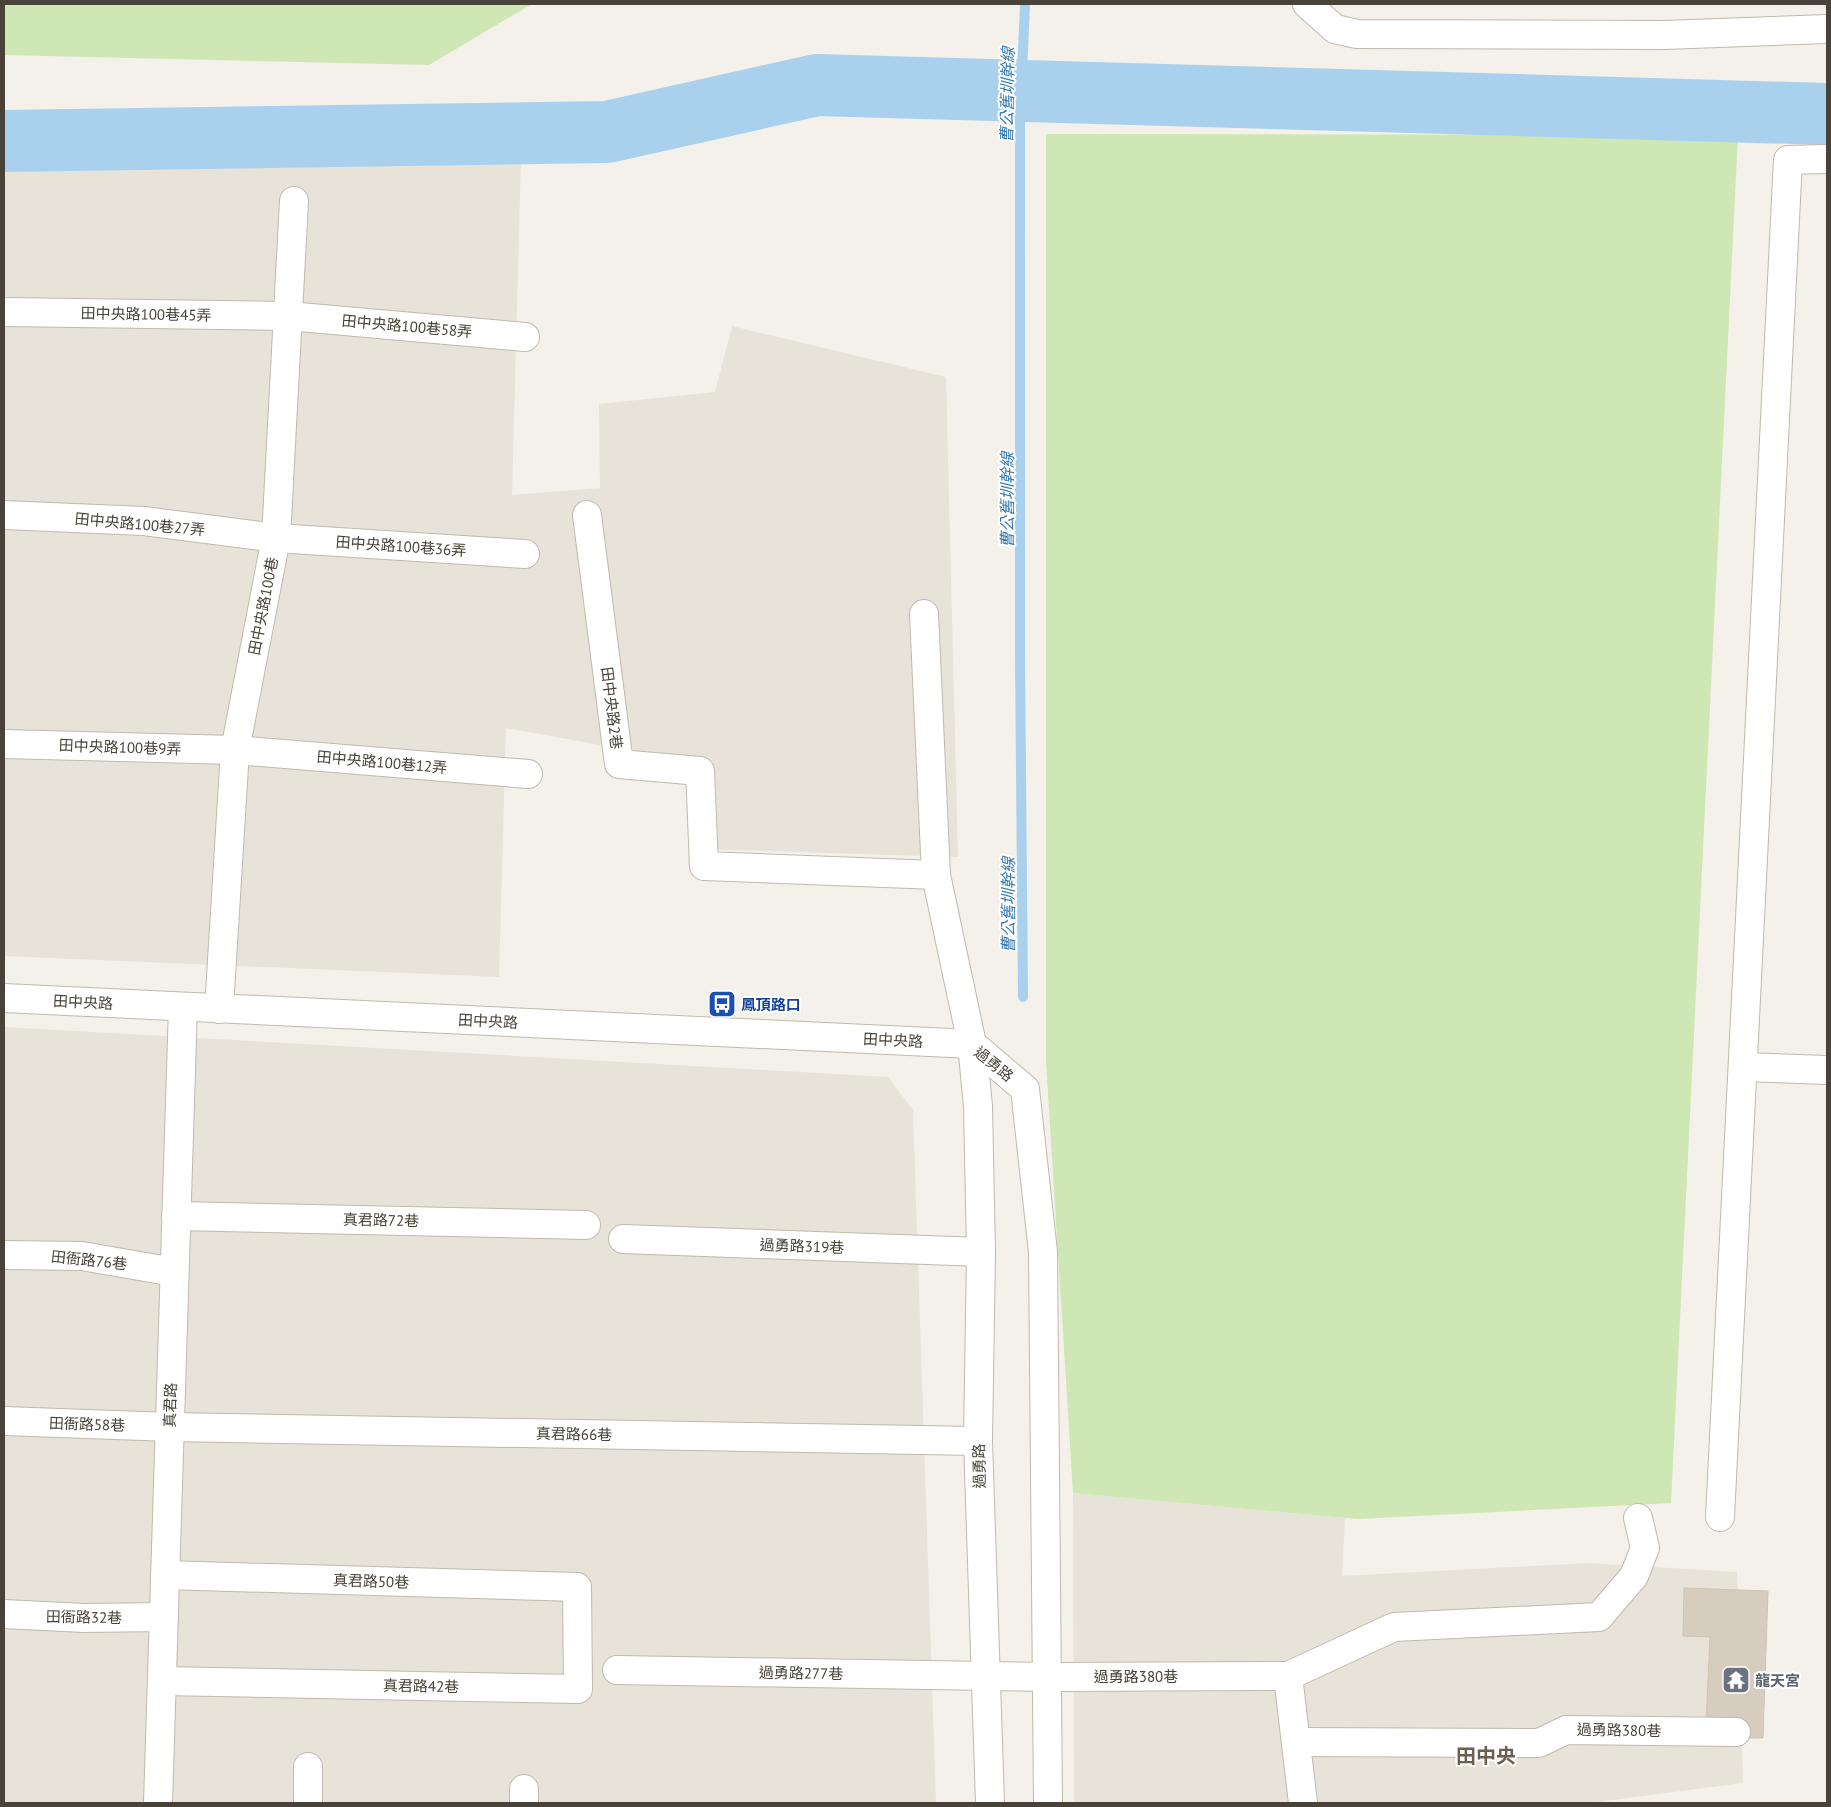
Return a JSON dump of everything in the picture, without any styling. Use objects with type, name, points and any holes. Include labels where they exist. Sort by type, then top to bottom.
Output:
[{"type":"street","points":[[1307,4],[1334,29],[1357,34],[1664,35],[1827,29]]},
{"type":"street","points":[[1720,1517],[1788,160],[1827,159]]},
{"type":"street","name":"田中央路100巷","points":[[219,1009],[235,750],[276,538],[294,201]]},
{"type":"street","name":"田中央路100巷45弄","points":[[4,312],[288,316]]},
{"type":"street","name":"田中央路100巷58弄","points":[[288,316],[525,336]]},
{"type":"street","name":"田中央路100巷27弄","points":[[4,515],[144,521],[276,538]]},
{"type":"street","name":"田中央路2巷","points":[[587,515],[619,764],[700,771],[704,866],[936,876]]},
{"type":"street","name":"田中央路100巷36弄","points":[[276,538],[525,554]]},
{"type":"street","points":[[924,614],[936,876],[972,1044]]},
{"type":"street","name":"田中央路100巷9弄","points":[[4,744],[235,750]]},
{"type":"street","name":"田中央路100巷12弄","points":[[235,750],[528,774]]},
{"type":"street","name":"田中央路","points":[[4,998],[972,1044]]},
{"type":"street","name":"真君路","points":[[158,1803],[183,1007]]},
{"type":"street","name":"過勇路","points":[[972,1044],[978,1106],[982,1252],[978,1441],[990,1803]]},
{"type":"street","name":"過勇路","points":[[972,1044],[1025,1089],[1043,1252],[1048,1803]]},
{"type":"street","points":[[1743,1067],[1827,1070]]},
{"type":"street","name":"真君路72巷","points":[[176,1216],[586,1225]]},
{"type":"street","name":"過勇路319巷","points":[[623,1239],[982,1252]]},
{"type":"street","name":"田衙路76巷","points":[[4,1255],[82,1256],[174,1272]]},
{"type":"street","name":"田衙路58巷","points":[[4,1421],[170,1427]]},
{"type":"street","name":"真君路66巷","points":[[170,1427],[978,1441]]},
{"type":"street","name":"過勇路380巷","points":[[985,1676],[1288,1676],[1394,1627],[1598,1617],[1634,1576],[1645,1548],[1638,1518]]},
{"type":"street","name":"真君路50巷","points":[[165,1575],[577,1587]]},
{"type":"street","name":"真君路42巷","points":[[162,1681],[578,1689],[577,1587]]},
{"type":"street","name":"田衙路32巷","points":[[4,1614],[84,1618],[164,1617]]},
{"type":"street","name":"過勇路277巷","points":[[616,1670],[985,1676]]},
{"type":"street","points":[[1288,1676],[1303,1803]]},
{"type":"street","name":"過勇路380巷","points":[[1296,1742],[1539,1744],[1566,1730],[1736,1732]]},
{"type":"street","points":[[308,1767],[308,1803]]},
{"type":"shaded area","points":[[521,158],[512,495],[600,488],[599,404],[715,392],[732,326],[946,377],[958,857],[695,849],[688,761],[506,728],[499,977],[4,956],[4,165]]},
{"type":"shaded area","points":[[4,1027],[888,1077],[913,1110],[936,1803],[4,1803]]},
{"type":"shaded area","points":[[1073,1493],[1345,1518],[1342,1576],[1588,1563],[1737,1572],[1743,1783],[1589,1803],[1074,1803]]},
{"type":"green space","points":[[4,4],[532,4],[429,65],[4,55]]},
{"type":"green space","points":[[1046,134],[1738,135],[1671,1503],[1357,1519],[1073,1493],[1046,1062]]},
{"type":"building","name":"龍天宮","points":[[1684,1588],[1768,1591],[1763,1738],[1739,1738],[1706,1723],[1710,1637],[1683,1636]]},
{"type":"waterway","name":"曹公舊圳幹線","points":[[1023,997],[1020,658],[1020,120],[1025,4]]},
{"type":"waterway","points":[[4,141],[607,132],[817,85],[1827,114]]},
{"type":"place","name":"鳳頂路口","points":[[722,1004]]},
{"type":"place","name":"龍天宮","points":[[1736,1680]]},
{"type":"district","name":"田中央","points":[[1486,1756]]}]
